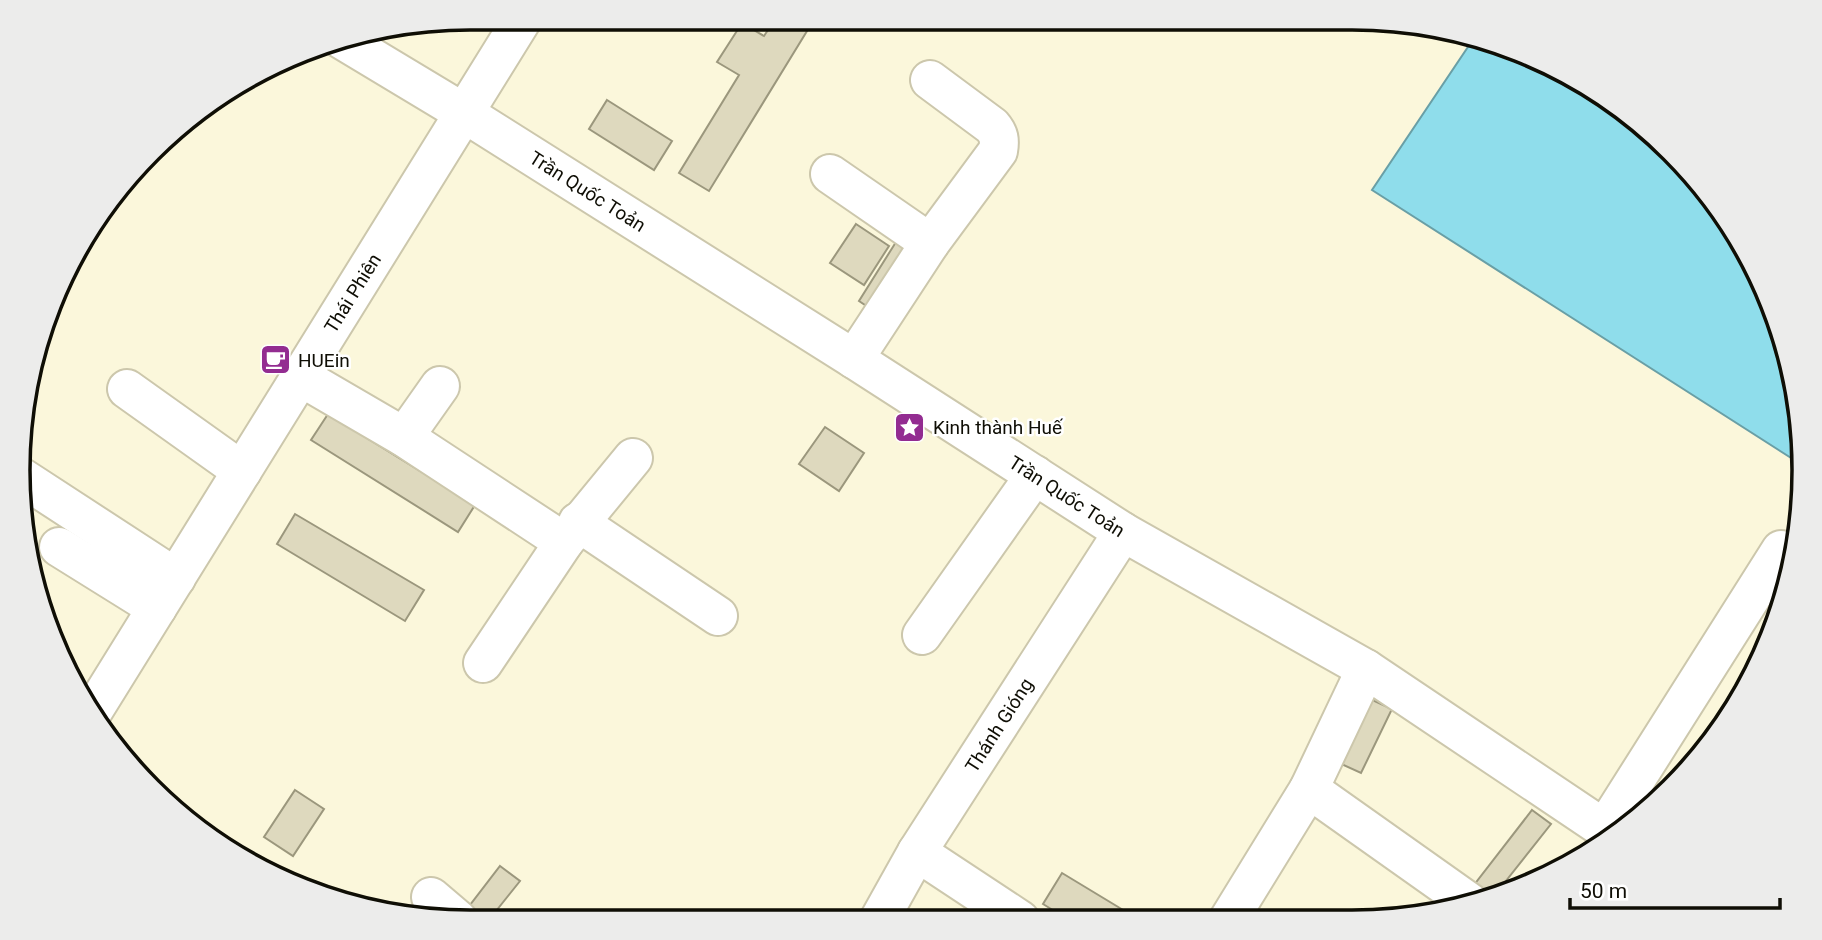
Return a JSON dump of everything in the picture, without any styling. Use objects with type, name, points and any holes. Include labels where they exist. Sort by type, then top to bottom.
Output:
[{"type":"street","name":"Thái Phiên","points":[[97,704],[516,30]]},
{"type":"street","name":"Trần Quốc Toản","points":[[353,46],[464,113],[1124,532],[1366,669],[1606,829]]},
{"type":"street","points":[[854,359],[930,243],[998,151],[998,134],[992,126],[930,80]]},
{"type":"street","points":[[830,174],[930,243]]},
{"type":"street","points":[[301,377],[718,616]]},
{"type":"street","points":[[404,437],[440,386]]},
{"type":"street","points":[[127,389],[242,471]]},
{"type":"street","points":[[483,663],[571,532],[633,458]]},
{"type":"street","points":[[922,635],[1035,475]]},
{"type":"street","points":[[31,485],[167,593]]},
{"type":"street","name":"Thánh Gióng","points":[[885,910],[917,852],[1124,532]]},
{"type":"street","points":[[59,547],[167,593]]},
{"type":"street","points":[[1616,822],[1781,550]]},
{"type":"street","points":[[1235,910],[1309,789],[1366,669]]},
{"type":"street","points":[[1309,789],[1460,897]]},
{"type":"street","points":[[917,852],[1005,910]]},
{"type":"water","points":[[1469,46],[1547,75],[1597,104],[1642,139],[1683,180],[1718,225],[1747,275],[1769,328],[1784,384],[1792,458],[1372,190]]},
{"type":"building","points":[[738,30],[754,30],[764,36],[768,30],[808,30],[709,191],[679,173],[739,75],[717,62]]},
{"type":"building","points":[[607,100],[672,141],[654,170],[589,129]]},
{"type":"building","points":[[856,224],[889,246],[864,285],[830,263]]},
{"type":"building","points":[[896,242],[918,255],[880,315],[859,301]]},
{"type":"building","points":[[328,414],[475,505],[458,532],[311,440]]},
{"type":"building","points":[[825,427],[864,453],[839,491],[799,464]]},
{"type":"building","points":[[295,514],[424,590],[405,621],[277,544]]},
{"type":"building","points":[[1368,698],[1392,709],[1361,773],[1337,762]]},
{"type":"building","points":[[295,790],[324,809],[293,856],[264,837]]},
{"type":"building","points":[[1532,810],[1551,824],[1504,883],[1467,894]]},
{"type":"building","points":[[500,866],[520,881],[497,910],[466,910]]},
{"type":"building","points":[[1062,873],[1123,910],[1053,910],[1043,904]]},
{"type":"place","name":"HUEin","points":[[275,360]]},
{"type":"place","name":"Kinh thành Huế","points":[[910,427]]}]
